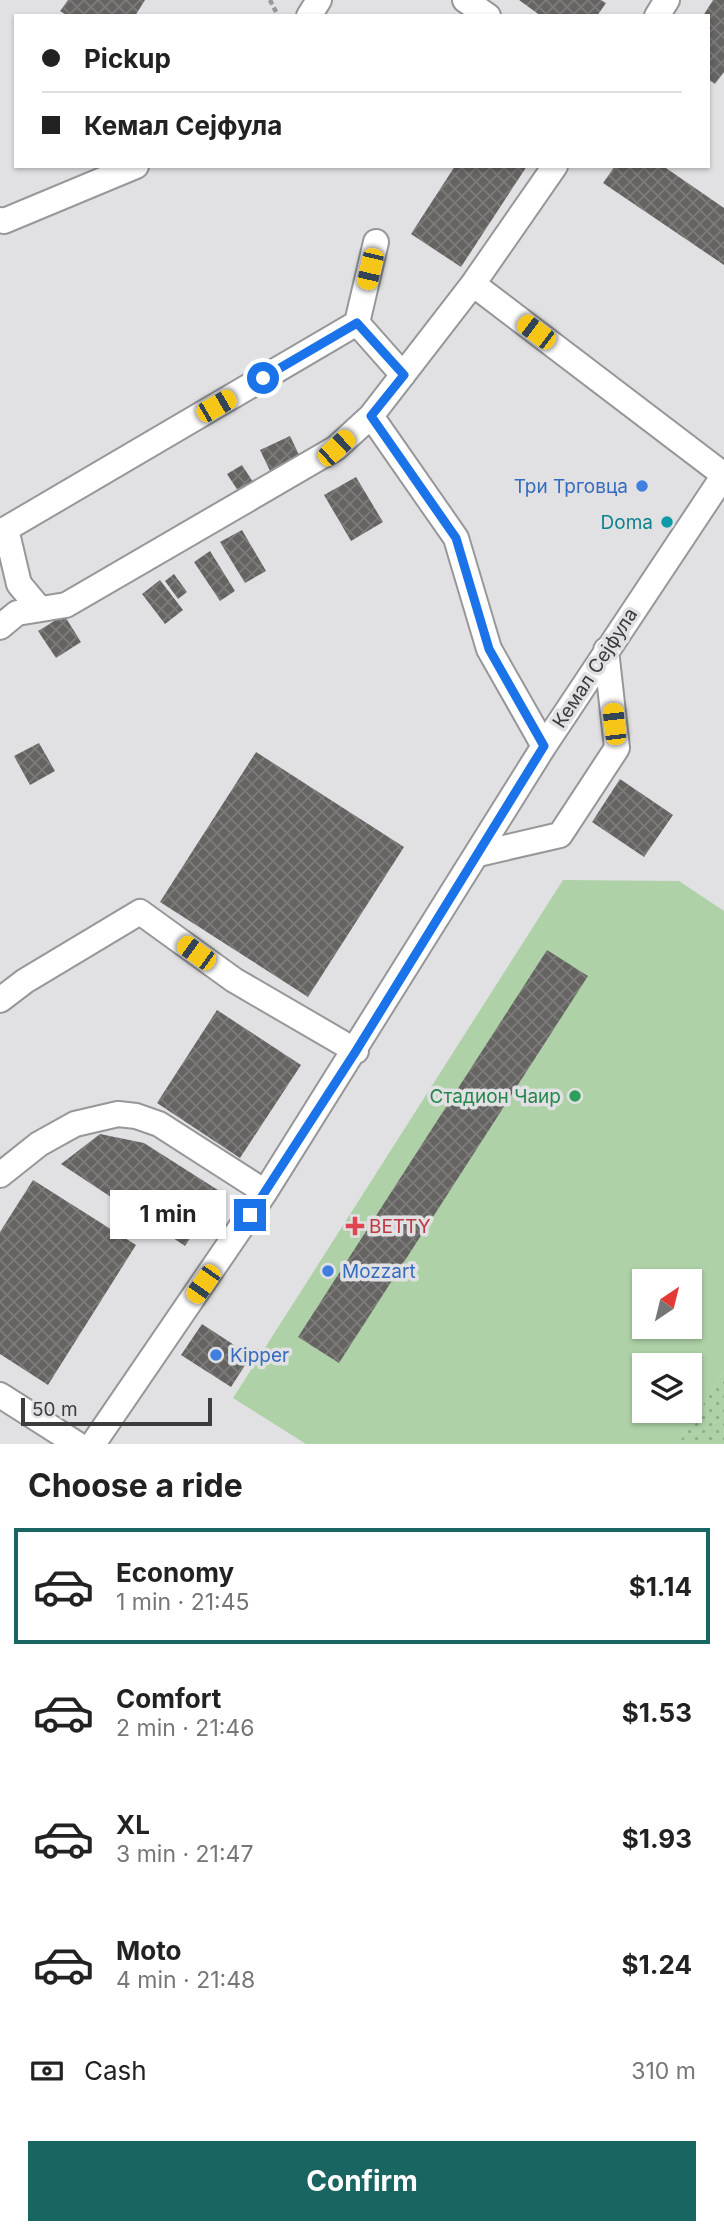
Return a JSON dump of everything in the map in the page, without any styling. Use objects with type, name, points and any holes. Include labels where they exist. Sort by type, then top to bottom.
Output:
[{"type":"street","points":[[465,0],[485,14]]},
{"type":"street","points":[[0,220],[4,221],[131,168]]},
{"type":"street","points":[[0,626],[17,613],[66,605],[336,448],[371,416],[404,375],[474,284],[554,168]]},
{"type":"street","points":[[39,608],[19,584],[6,529],[357,323],[376,242]]},
{"type":"street","points":[[474,284],[724,475]]},
{"type":"street","points":[[357,323],[404,375]]},
{"type":"street","points":[[371,416],[456,538],[489,649],[544,746]]},
{"type":"street","name":"Кемал Сејфула","points":[[93,1444],[265,1192],[356,1051],[544,746],[724,475]]},
{"type":"street","points":[[478,853],[560,835],[617,748],[606,650]]},
{"type":"street","points":[[0,1000],[25,981],[139,912],[233,980],[356,1051]]},
{"type":"street","points":[[0,1175],[38,1144],[75,1124],[118,1114],[136,1116],[159,1124],[265,1192]]},
{"type":"street","points":[[0,1395],[76,1444]]},
{"type":"green space","name":"Стадион Чаир","points":[[563,880],[679,881],[724,911],[724,1371],[702,1406],[702,1353],[632,1353],[632,1423],[691,1423],[678,1444],[306,1444],[233,1398]]},
{"type":"green space","points":[[724,1371],[724,1444],[678,1444],[691,1423],[702,1423],[702,1406]]},
{"type":"building","points":[[68,0],[145,0],[136,14],[65,14],[60,11]]},
{"type":"building","points":[[519,0],[601,0],[606,3],[598,14],[538,14]]},
{"type":"building","points":[[713,0],[724,0],[724,72],[715,84],[710,81],[710,14],[704,14]]},
{"type":"building","points":[[454,168],[526,168],[461,267],[411,234]]},
{"type":"building","points":[[614,168],[666,168],[724,208],[724,265],[603,183]]},
{"type":"building","points":[[290,436],[302,461],[272,475],[260,450]]},
{"type":"building","points":[[242,465],[257,488],[242,497],[227,474]]},
{"type":"building","points":[[356,477],[383,522],[351,541],[324,495]]},
{"type":"building","points":[[242,530],[266,571],[245,583],[220,542]]},
{"type":"building","points":[[210,551],[235,591],[220,601],[194,562]]},
{"type":"building","points":[[174,574],[187,592],[178,599],[165,581]]},
{"type":"building","points":[[160,580],[183,610],[165,624],[142,594]]},
{"type":"building","points":[[64,615],[81,642],[56,658],[38,631]]},
{"type":"building","points":[[39,743],[55,771],[30,785],[14,756]]},
{"type":"building","points":[[256,752],[404,847],[308,997],[160,902]]},
{"type":"building","points":[[620,779],[673,815],[644,857],[592,822]]},
{"type":"building","points":[[547,950],[588,976],[339,1363],[298,1337]]},
{"type":"building","points":[[217,1010],[301,1065],[240,1158],[157,1103]]},
{"type":"building","points":[[100,1134],[144,1143],[221,1192],[185,1246],[61,1164]]},
{"type":"building","points":[[33,1180],[136,1245],[48,1385],[0,1354],[0,1232]]},
{"type":"building","name":"Kipper","points":[[202,1324],[251,1356],[231,1387],[181,1355]]},
{"type":"place","name":"Три Трговца","points":[[642,486]]},
{"type":"place","name":"Doma","points":[[667,522]]},
{"type":"place","name":"Стадион Чаир","points":[[575,1096]]},
{"type":"place","name":"BETTY","points":[[355,1226]]},
{"type":"place","name":"Mozzart","points":[[328,1271]]},
{"type":"place","name":"Kipper","points":[[216,1355]]},
{"type":"route","points":[[250,1215],[356,1051],[544,746],[489,649],[456,538],[371,416],[404,375],[357,323],[263,378]]}]
